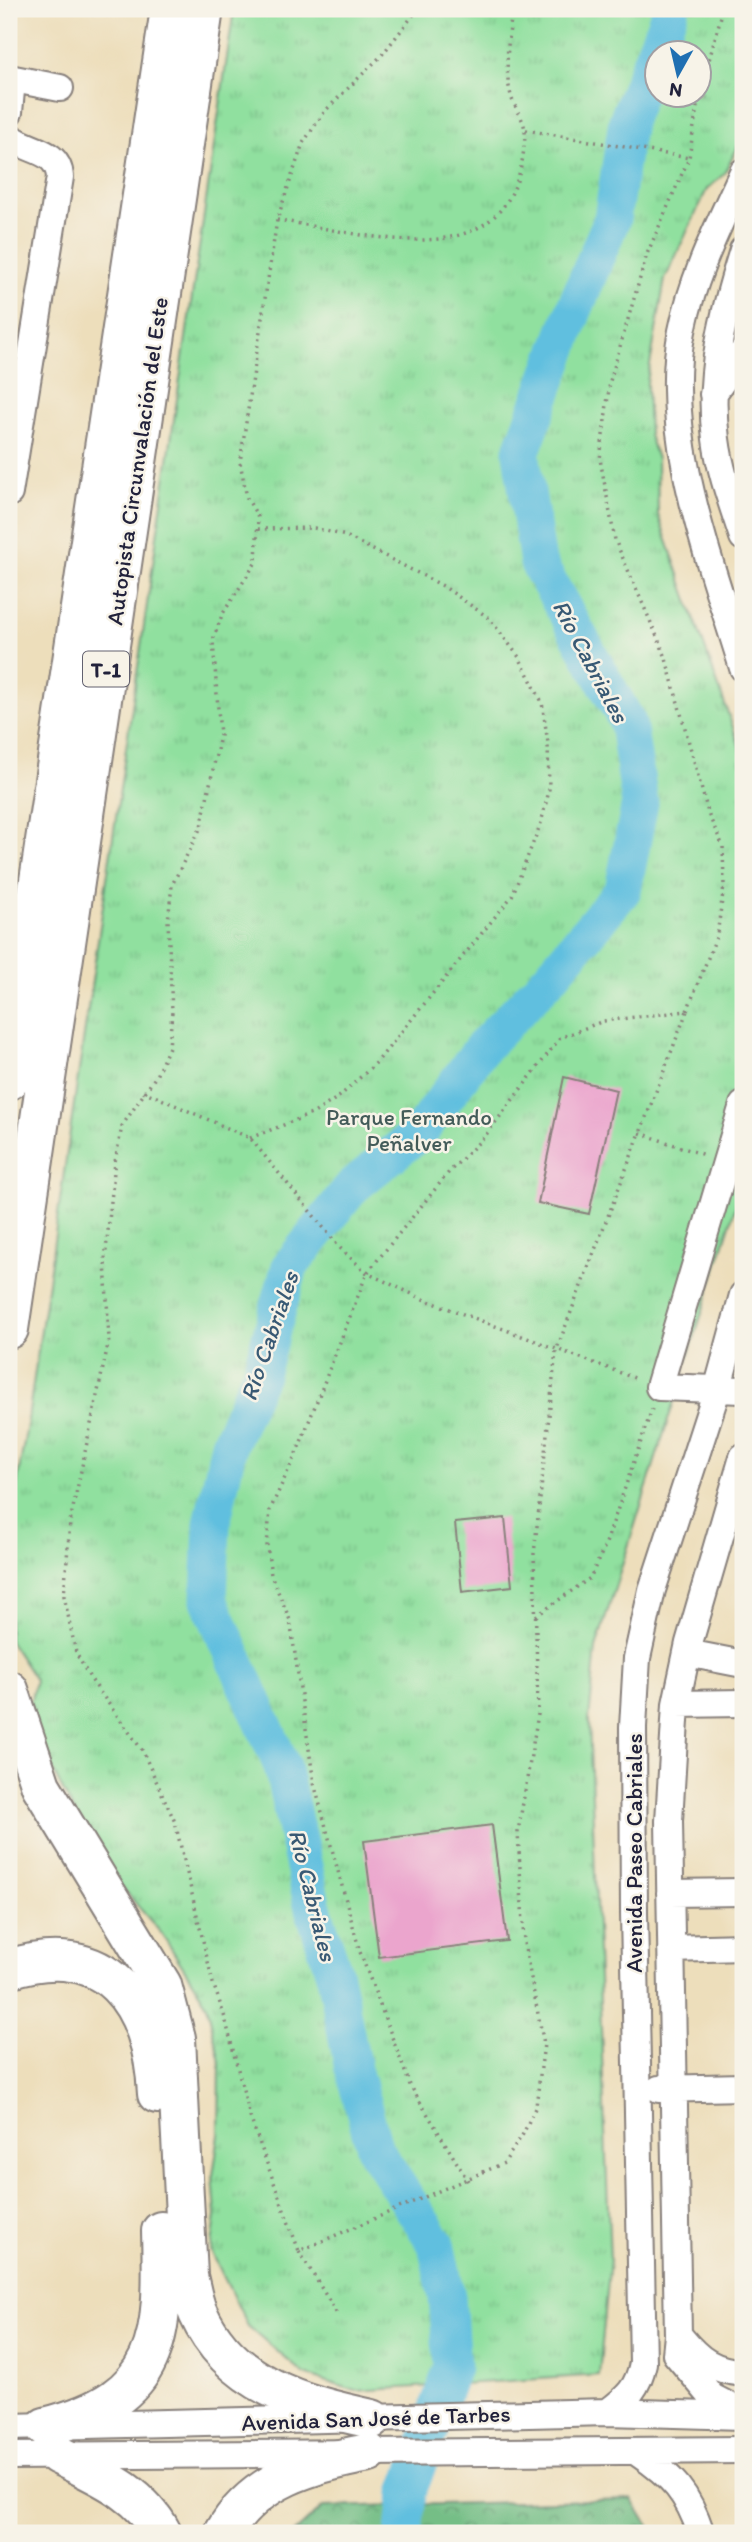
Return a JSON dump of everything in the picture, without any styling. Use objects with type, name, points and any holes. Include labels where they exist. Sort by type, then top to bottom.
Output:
[{"type":"highway","name":"Autopista Circunvalación del Este","points":[[9,1080],[170,9]]},
{"type":"highway","name":"Autopista Circunvalación del Este","points":[[9,1329],[204,9]]},
{"type":"highway","points":[[9,1690],[41,1786],[162,1985],[176,2038],[188,2276],[198,2313],[220,2347],[252,2377],[284,2396],[370,2436]]},
{"type":"highway","points":[[9,1969],[35,1960],[68,1960],[99,1971],[126,1992],[144,2020],[157,2089],[162,2273],[160,2320],[152,2351],[135,2380],[122,2394],[84,2417],[31,2434]]},
{"type":"highway","points":[[31,2434],[130,2494],[156,2521],[162,2533]]},
{"type":"highway","points":[[224,2533],[244,2505],[270,2484],[331,2460],[370,2436]]},
{"type":"street","points":[[9,112],[11,79],[60,88]]},
{"type":"street","points":[[9,136],[52,157],[59,165],[60,177],[9,492]]},
{"type":"street","points":[[743,172],[698,274],[682,331],[676,388],[682,449],[743,668]]},
{"type":"street","points":[[743,250],[727,303],[712,395],[716,441],[743,537]]},
{"type":"street","points":[[712,395],[743,352]]},
{"type":"street","points":[[743,1105],[659,1387],[743,1390]]},
{"type":"street","name":"Avenida Paseo Cabriales","points":[[608,2412],[628,2397],[638,2384],[643,2363],[636,2088],[634,1727],[637,1658],[652,1590],[717,1390],[743,1295]]},
{"type":"street","name":"Avenida Paseo Cabriales","points":[[743,1457],[687,1653],[676,1704],[669,1821],[678,2335],[676,2354],[692,2377],[712,2398],[743,2415]]},
{"type":"street","points":[[687,1653],[743,1664]]},
{"type":"street","points":[[676,1704],[743,1703]]},
{"type":"street","points":[[670,1893],[743,1892]]},
{"type":"street","points":[[671,1949],[743,1947]]},
{"type":"street","points":[[636,2088],[743,2087]]},
{"type":"street","points":[[678,2335],[698,2360],[727,2372],[743,2373]]},
{"type":"street","name":"Avenida San José de Tarbes","points":[[370,2436],[554,2414],[608,2412],[743,2415]]},
{"type":"street","name":"Avenida San José de Tarbes","points":[[9,2456],[31,2434],[370,2436],[576,2452],[743,2450]]},
{"type":"street","points":[[638,2453],[668,2473],[687,2498],[701,2533]]},
{"type":"path","points":[[337,2314],[299,2250],[250,2118],[225,2018],[213,1983],[175,1822],[142,1750],[123,1719],[90,1678],[76,1653],[64,1596],[70,1522],[109,1340],[105,1259],[115,1162],[122,1126],[143,1091],[156,1076],[170,1047],[172,1013],[168,921],[172,885],[201,827],[215,770],[219,714],[213,640],[222,615],[256,562],[258,517],[247,498],[240,462],[277,220],[303,143],[325,111],[381,56],[418,9]]},
{"type":"path","points":[[277,220],[417,242],[456,238],[488,224],[514,188],[526,130],[512,98],[507,62],[512,9]]},
{"type":"path","points":[[714,41],[723,9]]},
{"type":"path","points":[[299,2250],[468,2181],[504,2163],[523,2134],[536,2106],[544,2044],[524,1943],[518,1832],[538,1714],[534,1553],[556,1351],[717,935],[723,886],[723,846],[709,816],[665,654],[615,540],[600,459],[610,381],[623,332],[647,254],[689,158],[697,108]]},
{"type":"path","points":[[526,130],[689,158]]},
{"type":"path","points":[[250,1138],[314,1113],[377,1062],[512,896],[541,823],[549,791],[548,743],[542,702],[519,657],[489,618],[443,586],[346,537],[314,528],[258,529]]},
{"type":"path","points":[[468,2181],[410,2085],[360,1952],[314,1783],[290,1620],[271,1575],[267,1546],[270,1510],[299,1447],[367,1273],[449,1172],[485,1136],[560,1038],[603,1021],[687,1011]]},
{"type":"path","points":[[143,1091],[250,1138],[341,1249],[367,1273],[423,1299],[556,1351],[659,1387],[605,1546],[590,1578],[536,1616]]},
{"type":"path","points":[[640,1133],[726,1163]]},
{"type":"green space","name":"Parque Fernando Peñalver","points":[[234,9],[743,9],[743,137],[724,174],[707,189],[665,279],[647,382],[649,435],[657,459],[658,515],[743,756],[743,1183],[596,1648],[589,1720],[610,2260],[599,2375],[356,2391],[305,2375],[248,2326],[211,2251],[216,2216],[213,2175],[219,2135],[220,2062],[207,2005],[162,1934],[99,1861],[27,1720],[35,1680],[9,1640],[9,1530],[28,1419]]},
{"type":"green space","points":[[632,2499],[653,2533],[294,2533],[323,2507]]},
{"type":"building","points":[[564,1077],[616,1090],[589,1214],[538,1203]]},
{"type":"building","points":[[505,1518],[512,1586],[462,1592],[455,1523]]},
{"type":"building","points":[[492,1825],[507,1941],[379,1957],[364,1841]]},
{"type":"waterway","name":"Río Cabriales","points":[[404,2533],[408,2493],[452,2367],[447,2297],[436,2244],[375,2150],[353,2069],[335,1976],[313,1908],[282,1766],[209,1600],[212,1524],[229,1444],[260,1374],[290,1266],[353,1186],[420,1132],[481,1049],[550,977],[623,890],[640,803],[628,723],[538,563],[521,453],[574,310],[612,219],[627,121],[671,9]]}]
